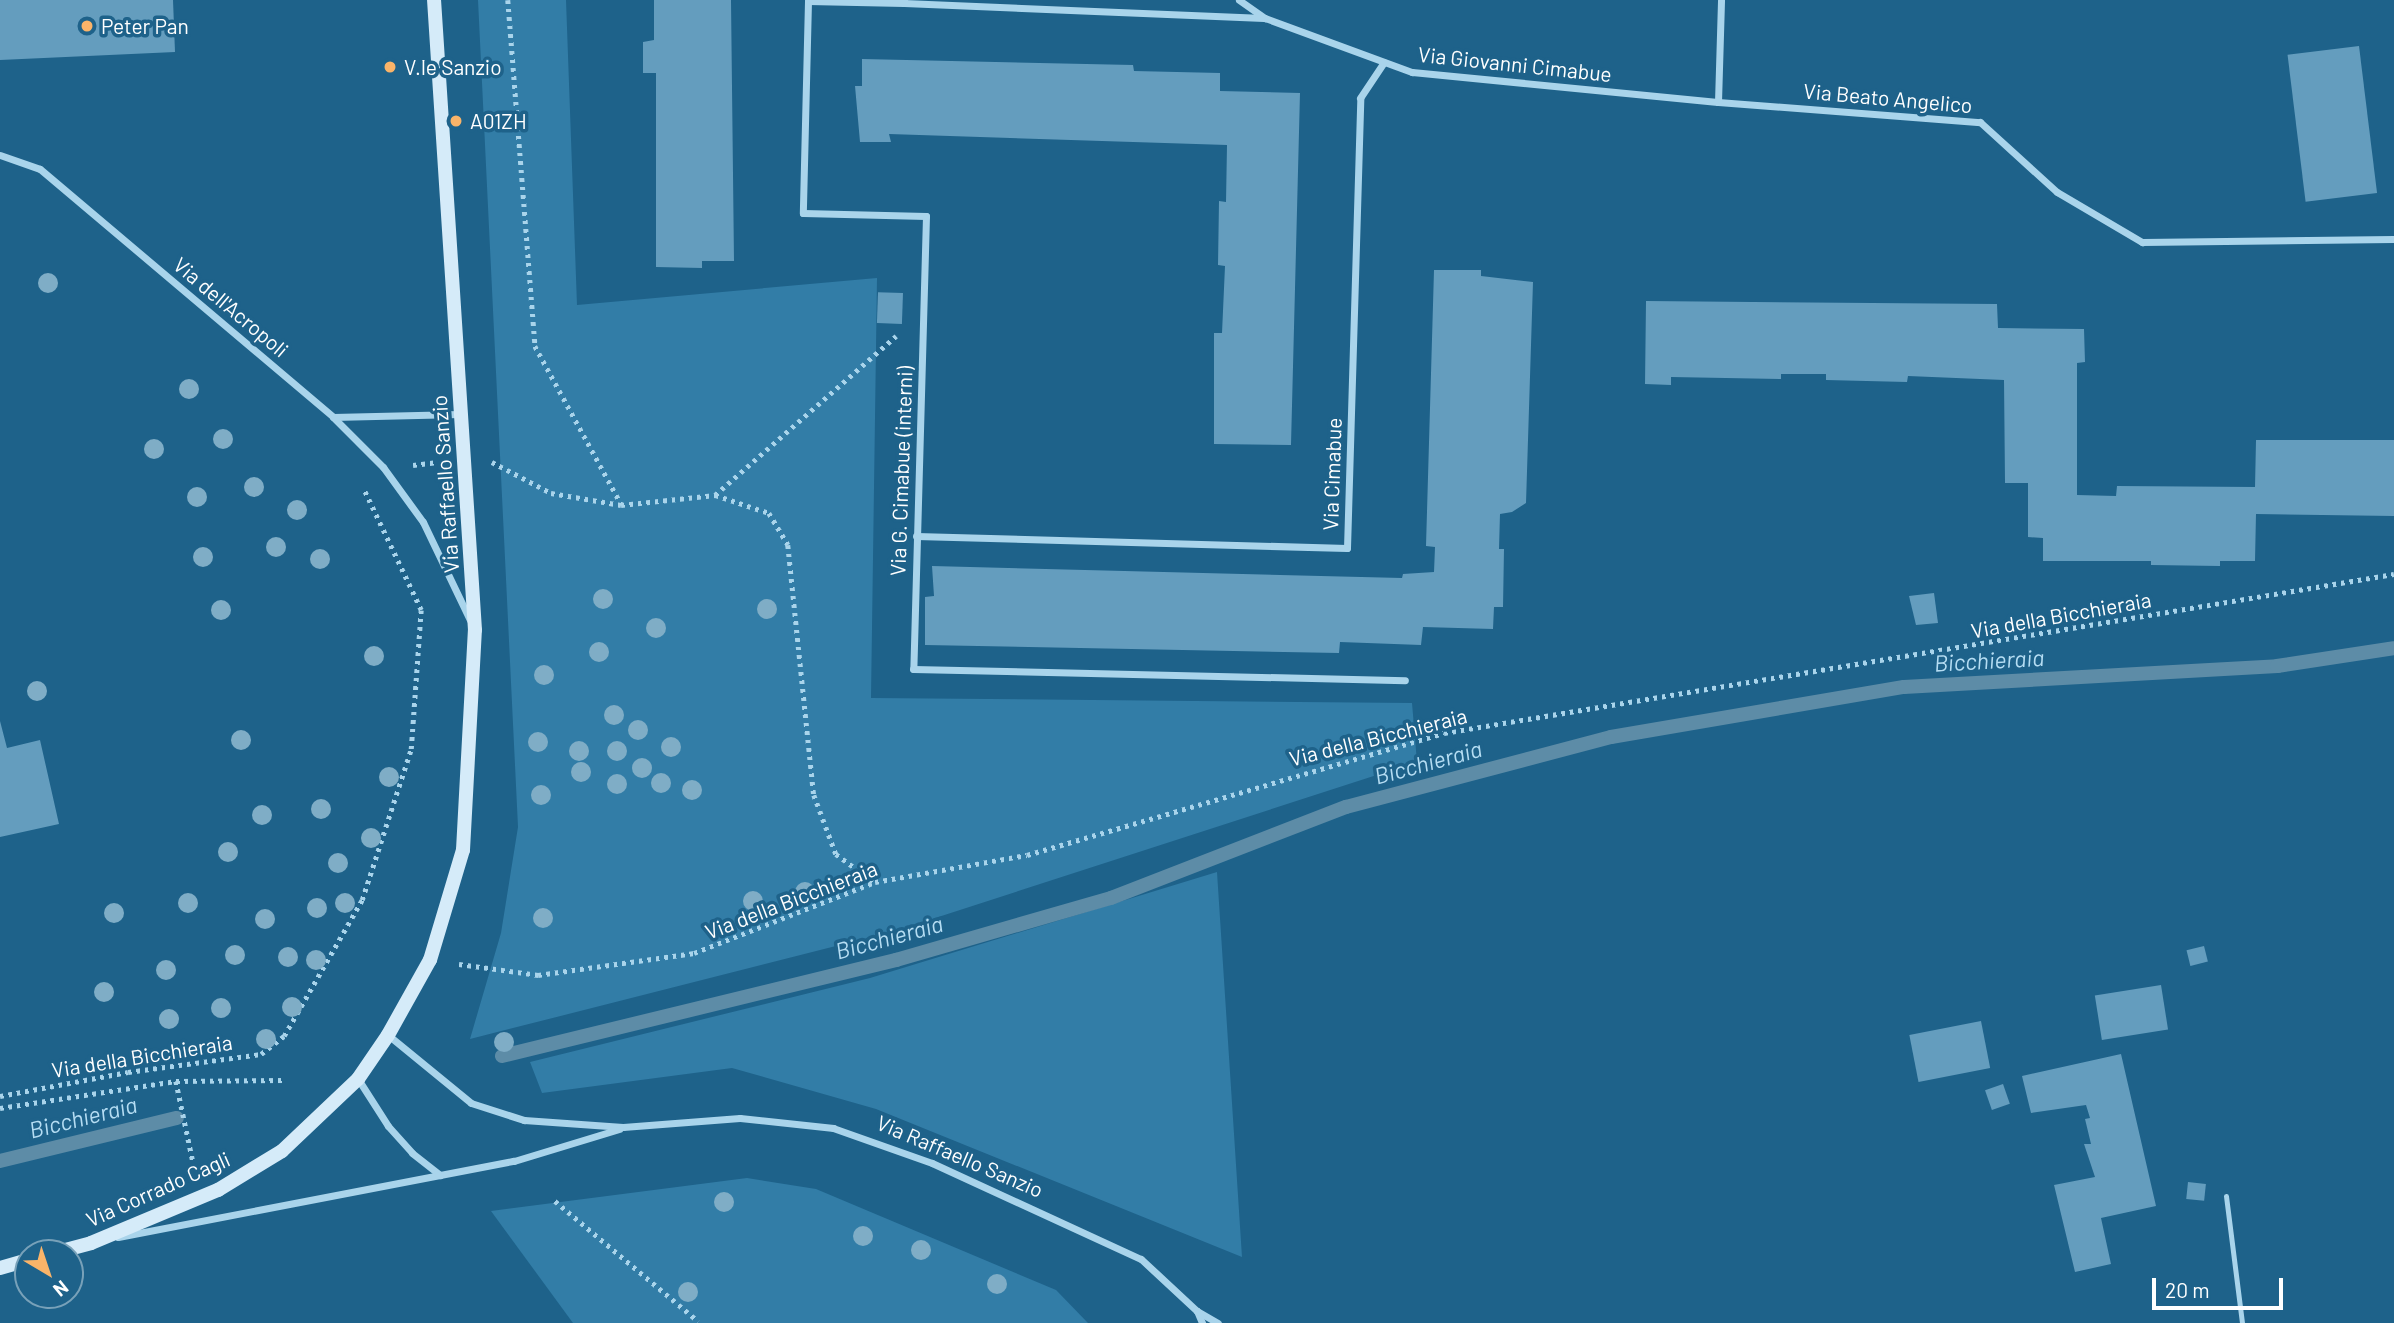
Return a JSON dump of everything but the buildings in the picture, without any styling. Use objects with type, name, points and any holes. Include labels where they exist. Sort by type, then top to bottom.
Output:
[{"type":"main road","name":"Via Raffaello Sanzio","points":[[430,960],[463,850],[475,630],[434,0]]},
{"type":"main road","name":"Via Corrado Cagli","points":[[84,1244],[218,1190],[282,1151],[358,1079],[388,1035],[430,960]]},
{"type":"street","name":"Via Giovanni Cimabue","points":[[1239,0],[1265,18],[1412,72],[1718,102]]},
{"type":"street","points":[[1718,102],[1721,0]]},
{"type":"street","name":"Via G. Cimabue (interni)","points":[[904,2],[808,1],[803,213],[926,216],[913,668],[1405,680]]},
{"type":"street","points":[[904,2],[1265,18]]},
{"type":"street","name":"Via Cimabue","points":[[916,536],[1347,548],[1360,98],[1384,62]]},
{"type":"street","name":"Via Beato Angelico","points":[[1718,102],[1980,122],[2057,192],[2142,242],[2394,239]]},
{"type":"street","name":"Via dell'Acropoli","points":[[0,155],[40,169],[332,416],[388,474],[423,522],[475,630]]},
{"type":"street","points":[[332,416],[461,414]]},
{"type":"street","points":[[388,1035],[471,1103],[524,1120],[623,1127]]},
{"type":"street","points":[[358,1079],[388,1126],[412,1153],[440,1175]]},
{"type":"street","name":"Via Raffaello Sanzio","points":[[623,1127],[740,1118],[833,1128],[932,1163],[1141,1259],[1197,1311],[1202,1323]]},
{"type":"street","points":[[92,1242],[514,1161],[623,1127]]},
{"type":"street","points":[[1197,1311],[1218,1323]]},
{"type":"lane","points":[[2226,1196],[2242,1323]]},
{"type":"path","points":[[508,0],[535,346],[621,505]]},
{"type":"path","points":[[715,495],[923,312]]},
{"type":"path","points":[[388,474],[412,465],[485,458],[551,493],[621,505],[715,495],[769,513],[788,545],[814,795],[836,854],[875,882]]},
{"type":"path","name":"Via della Bicchieraia","points":[[0,1096],[128,1072],[261,1054],[284,1036],[362,900],[411,749],[421,610],[362,485],[388,474]]},
{"type":"path","name":"Via della Bicchieraia","points":[[430,960],[538,975],[694,953],[875,882],[1027,855],[1444,733],[2394,574]]},
{"type":"path","points":[[176,1080],[193,1162]]},
{"type":"path","name":"Via della Bicchieraia","points":[[0,1108],[176,1080],[286,1080]]},
{"type":"path","points":[[555,1201],[698,1321]]},
{"type":"shaded area","points":[[478,0],[566,0],[577,305],[877,278],[871,698],[1412,703],[1417,762],[895,931],[470,1039],[501,933],[518,827]]},
{"type":"shaded area","points":[[1217,872],[1242,1257],[876,1109],[732,1068],[542,1093],[530,1062],[870,978]]},
{"type":"shaded area","points":[[747,1178],[816,1189],[1056,1290],[1088,1323],[573,1323],[491,1211]]},
{"type":"waterway","name":"Bicchieraia","points":[[502,1056],[896,960],[1111,898],[1346,807],[1611,737],[1904,687],[2277,666],[2394,648]]},
{"type":"waterway","name":"Bicchieraia","points":[[0,1161],[177,1118]]},
{"type":"place","name":"Peter Pan","points":[[87,26]]},
{"type":"place","name":"V.le Sanzio","points":[[390,67]]},
{"type":"place","name":"A01ZH","points":[[456,121]]}]
